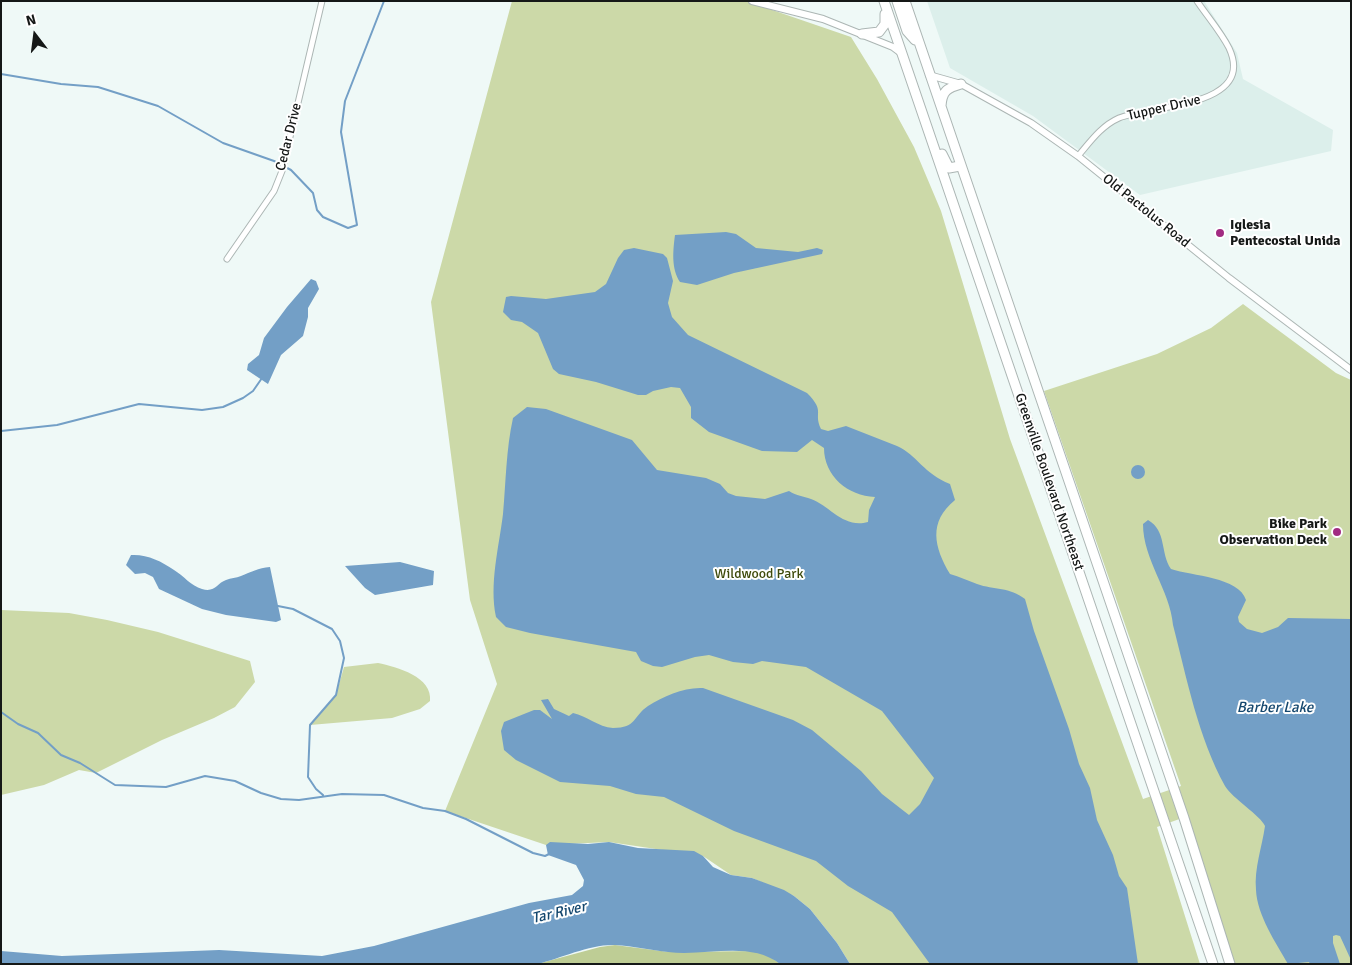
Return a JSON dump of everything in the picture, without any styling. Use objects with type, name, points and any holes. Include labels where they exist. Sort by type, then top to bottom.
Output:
[{"type":"highway","points":[[897,1],[907,31],[920,47]]},
{"type":"highway","name":"Greenville Boulevard Northeast","points":[[905,1],[940,109],[1184,818],[1230,964]]},
{"type":"highway","points":[[862,34],[875,34],[883,29],[885,24],[884,4]]},
{"type":"highway","name":"Greenville Boulevard Northeast","points":[[884,4],[1167,825],[1213,964]]},
{"type":"highway","points":[[910,76],[921,93],[944,161],[949,168],[960,166]]},
{"type":"highway","points":[[940,109],[943,93],[947,89],[961,84]]},
{"type":"street","name":"Cedar Drive","points":[[227,259],[274,191],[282,171],[322,1]]},
{"type":"street","points":[[752,1],[823,20],[862,34],[901,52]]},
{"type":"street","name":"Tupper Drive","points":[[1078,156],[1100,130],[1120,118],[1202,100],[1217,93],[1228,84],[1233,71],[1229,48],[1197,1]]},
{"type":"street","name":"Old Pactolus Road","points":[[929,75],[961,84],[1031,124],[1078,156],[1229,278],[1351,370]]},
{"type":"shaded area","points":[[927,1],[1204,1],[1237,53],[1243,79],[1333,130],[1331,151],[1140,195],[1033,116],[950,68]]},
{"type":"green space","name":"Wildwood Park","points":[[512,1],[746,1],[851,37],[877,79],[914,147],[941,211],[1010,439],[1143,799],[1181,786],[1044,391],[1157,354],[1211,328],[1243,304],[1336,373],[1351,380],[1351,964],[1235,964],[1188,816],[1157,827],[1200,964],[850,964],[837,943],[810,909],[794,896],[752,878],[731,875],[703,856],[609,842],[546,845],[445,811],[497,684],[470,600],[431,302]]},
{"type":"green space","points":[[1,610],[69,613],[158,632],[250,661],[255,682],[235,707],[162,740],[96,773],[79,770],[44,785],[1,795]]},
{"type":"green space","points":[[378,663],[404,670],[420,679],[426,686],[430,701],[420,709],[392,718],[310,725],[336,695],[344,667]]},
{"type":"green space","points":[[615,945],[669,952],[756,951],[771,957],[780,964],[537,964],[600,947]]},
{"type":"water","points":[[726,232],[736,234],[756,248],[798,252],[817,248],[823,250],[822,254],[734,273],[697,285],[680,282],[674,265],[675,235]]},
{"type":"water","points":[[634,248],[663,254],[667,258],[673,281],[668,303],[672,317],[688,335],[807,393],[818,408],[818,419],[821,429],[828,431],[846,426],[897,446],[910,454],[927,470],[950,484],[955,500],[946,508],[937,526],[937,545],[940,554],[950,574],[983,586],[1014,592],[1025,599],[1079,764],[1090,788],[1097,820],[1113,855],[1119,876],[1127,888],[1138,964],[930,964],[892,912],[848,886],[816,861],[734,831],[664,797],[636,794],[610,786],[560,782],[516,760],[504,750],[501,731],[504,722],[534,710],[540,710],[552,719],[541,700],[548,699],[554,709],[569,716],[573,713],[602,726],[613,728],[631,724],[648,706],[674,693],[703,688],[793,720],[812,730],[861,771],[882,794],[909,815],[920,804],[934,778],[882,711],[806,667],[762,661],[753,664],[733,662],[709,655],[695,657],[662,667],[653,666],[641,661],[636,652],[506,627],[496,617],[494,579],[503,514],[509,442],[513,418],[527,407],[546,409],[632,440],[657,470],[706,478],[720,484],[728,493],[736,496],[765,499],[789,491],[818,502],[844,520],[859,523],[868,522],[869,510],[875,497],[856,493],[839,483],[828,467],[824,448],[812,440],[797,452],[762,451],[709,432],[691,418],[691,407],[680,388],[671,387],[653,391],[646,395],[638,395],[596,382],[559,374],[553,369],[538,333],[522,322],[511,320],[503,312],[506,297],[546,299],[595,292],[606,284],[618,258],[624,250]]},
{"type":"water","points":[[311,279],[316,281],[319,289],[308,308],[308,317],[303,336],[281,355],[268,384],[247,370],[248,364],[259,355],[264,338]]},
{"type":"water","points":[[1135,465],[1141,465],[1145,472],[1141,479],[1135,479],[1131,475],[1131,469]]},
{"type":"water","name":"Barber Lake","points":[[1148,520],[1154,525],[1161,536],[1165,556],[1171,569],[1225,582],[1242,592],[1246,600],[1238,617],[1239,622],[1247,629],[1262,633],[1278,627],[1288,618],[1351,619],[1351,960],[1340,936],[1336,935],[1333,936],[1333,943],[1340,964],[1310,964],[1309,962],[1288,964],[1263,919],[1257,899],[1256,882],[1257,866],[1265,826],[1225,786],[1207,748],[1188,687],[1171,612],[1147,550],[1143,524]]},
{"type":"water","points":[[131,555],[148,557],[159,561],[178,572],[194,586],[206,590],[213,589],[223,581],[258,569],[270,567],[281,620],[276,622],[226,615],[202,609],[159,589],[153,577],[145,573],[135,574],[126,565]]},
{"type":"water","points":[[400,562],[434,571],[433,585],[375,595],[365,588],[345,566]]},
{"type":"water","name":"Tar River","points":[[550,842],[588,844],[609,842],[638,848],[694,851],[703,856],[713,867],[731,875],[752,878],[784,890],[794,896],[810,909],[837,943],[850,964],[780,964],[768,957],[741,951],[682,953],[605,945],[537,964],[1,964],[1,951],[62,956],[219,950],[322,956],[374,946],[529,903],[572,895],[583,886],[584,880],[576,865],[548,855],[546,845]]},
{"type":"waterway","points":[[1,74],[61,84],[98,87],[158,106],[223,143],[274,161],[291,170],[313,193],[317,210],[323,217],[348,228],[357,225],[341,132],[345,101],[384,1]]},
{"type":"waterway","points":[[1,431],[57,425],[139,404],[202,410],[223,407],[253,391],[262,378]]},
{"type":"waterway","points":[[278,606],[293,609],[332,629],[340,641],[344,658],[336,695],[310,725],[308,777],[316,789],[323,795]]},
{"type":"waterway","points":[[1,712],[18,724],[38,733],[61,755],[80,763],[115,785],[166,787],[205,776],[235,781],[261,793],[281,799],[299,800],[342,794],[384,795],[423,808],[445,811],[466,819],[533,853],[545,856],[549,854]]},
{"type":"place","name":"Iglesia Pentecostal Unida","points":[[1220,233]]},
{"type":"place","name":"Bike Park Observation Deck","points":[[1337,532]]}]
